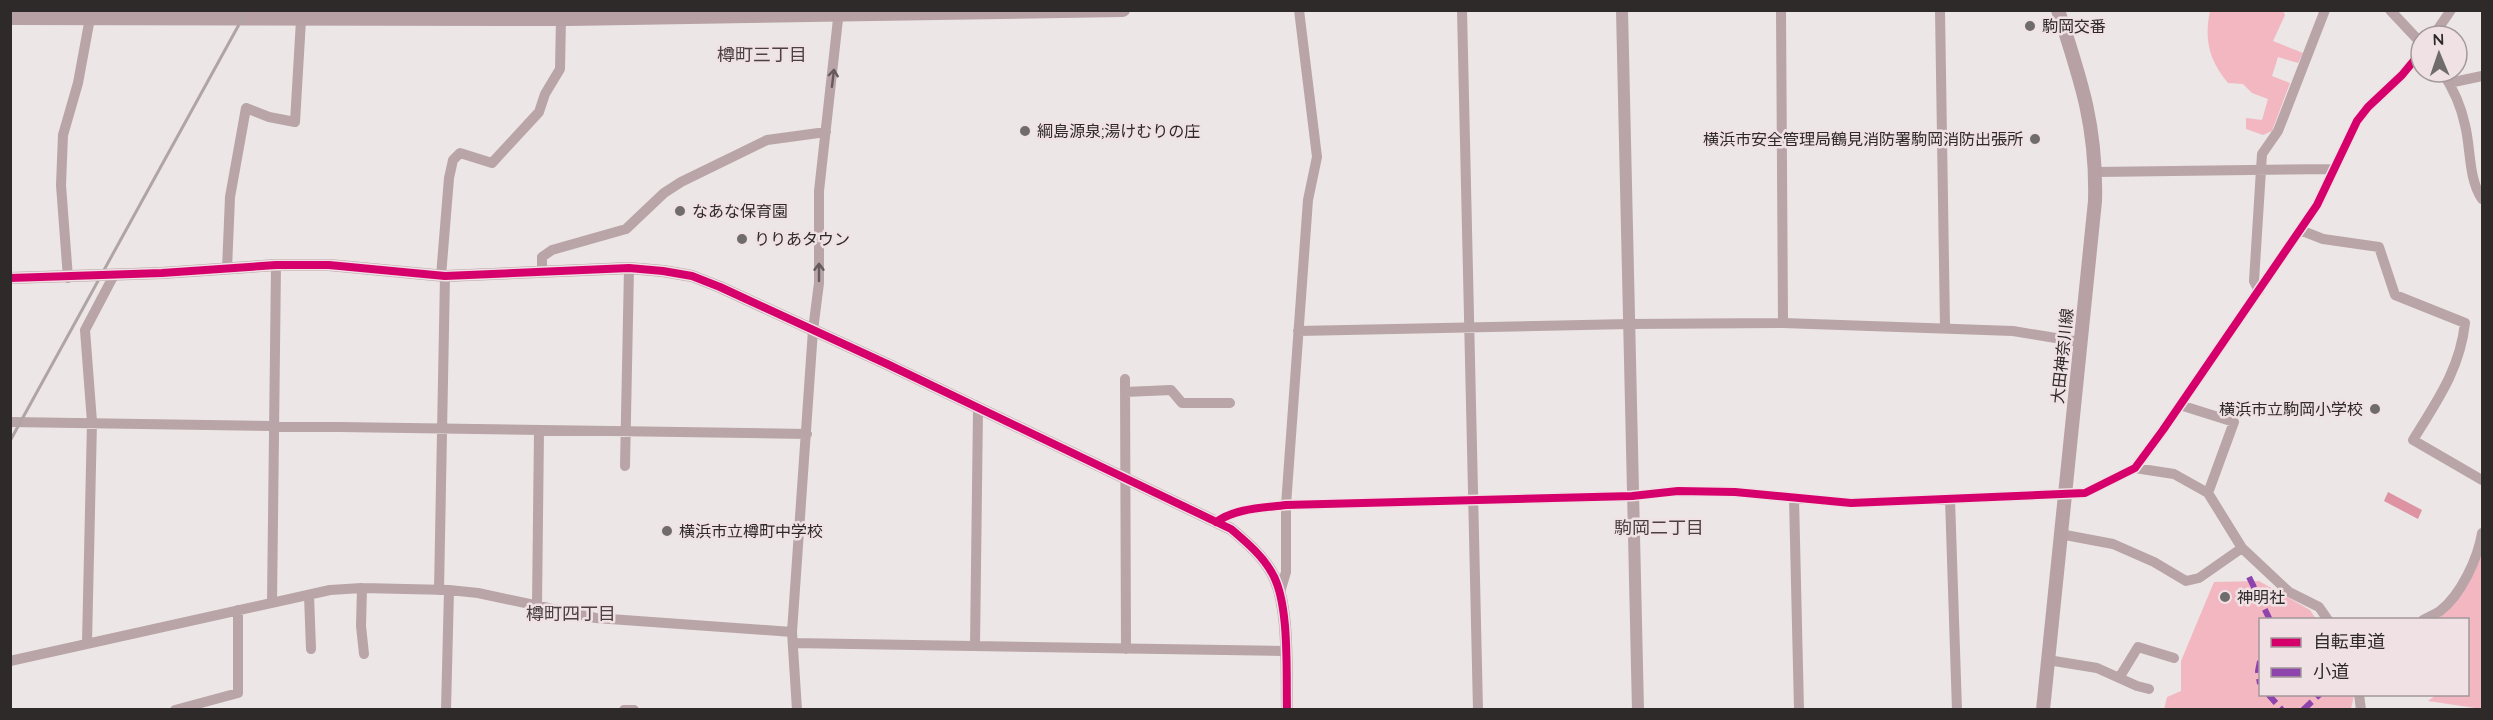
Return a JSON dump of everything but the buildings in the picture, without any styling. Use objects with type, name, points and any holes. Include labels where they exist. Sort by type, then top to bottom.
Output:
[{"type":"main road","points":[[10,18],[95,15],[301,20],[1123,10]]},
{"type":"main road","name":"大田神奈川線","points":[[2043,710],[2096,172],[2093,130],[2084,89],[2058,10]]},
{"type":"street","points":[[1280,592],[1286,572],[1286,505],[1308,200],[1317,157],[1299,10]]},
{"type":"street","points":[[1462,10],[1478,710]]},
{"type":"street","points":[[1622,10],[1638,710]]},
{"type":"street","points":[[1781,10],[1783,323]]},
{"type":"street","points":[[1940,10],[1945,327]]},
{"type":"street","points":[[2259,291],[2254,281],[2262,154],[2278,131],[2325,10]]},
{"type":"street","points":[[2390,10],[2409,30]]},
{"type":"street","points":[[2441,24],[2451,10]]},
{"type":"street","points":[[797,710],[792,638],[813,330],[819,283],[819,191],[839,13]]},
{"type":"street","points":[[69,278],[62,185],[63,135],[95,15]]},
{"type":"street","points":[[454,710],[446,709],[441,428],[443,276],[449,178],[453,160],[460,153],[492,162],[539,112],[545,94],[560,69],[566,16]]},
{"type":"street","points":[[226,269],[230,197],[246,108],[269,117],[295,122],[301,20]]},
{"type":"street","points":[[1216,522],[1236,512],[1286,505],[1632,496],[1701,491],[1851,503],[2085,493],[2135,468],[2317,206],[2358,122],[2368,107],[2409,67]]},
{"type":"street","points":[[2449,84],[2466,126],[2471,166],[2482,199]]},
{"type":"street","points":[[542,272],[542,257],[552,249],[626,229],[664,193],[700,171],[767,140],[826,132]]},
{"type":"street","points":[[2096,172],[2334,169]]},
{"type":"street","points":[[2300,230],[2323,239],[2379,247],[2395,295],[2465,323],[2462,349],[2453,371],[2413,440],[2482,480]]},
{"type":"street","points":[[10,278],[114,276],[276,265],[329,265],[443,276],[629,268],[692,276],[813,330],[1231,529],[1255,550],[1272,573],[1280,592],[1287,710]]},
{"type":"street","points":[[273,603],[276,265]]},
{"type":"street","points":[[625,466],[629,268]]},
{"type":"street","points":[[87,643],[92,422],[85,330],[114,276]]},
{"type":"street","points":[[1298,331],[1469,326],[1783,323],[2013,331],[2080,342]]},
{"type":"street","points":[[1125,379],[1126,648]]},
{"type":"street","points":[[1125,392],[1170,390],[1182,403],[1230,403]]},
{"type":"street","points":[[2180,405],[2234,422],[2208,493]]},
{"type":"street","points":[[975,646],[978,409]]},
{"type":"street","points":[[10,422],[807,434]]},
{"type":"street","points":[[537,606],[539,430]]},
{"type":"street","points":[[2135,468],[2174,474],[2208,493],[2242,548],[2289,592],[2319,607],[2327,618]]},
{"type":"street","points":[[1794,498],[1798,710]]},
{"type":"street","points":[[1950,499],[1957,710]]},
{"type":"street","points":[[2427,618],[2441,610],[2465,581],[2480,545],[2482,532]]},
{"type":"street","points":[[2060,534],[2114,544],[2154,562],[2186,581],[2199,578],[2242,548]]},
{"type":"street","points":[[10,661],[330,590],[362,588],[478,593],[596,618],[792,638],[975,646],[1285,651]]},
{"type":"street","points":[[362,588],[361,626],[364,654]]},
{"type":"street","points":[[309,595],[311,649]]},
{"type":"street","points":[[176,710],[238,693],[238,610]]},
{"type":"street","points":[[2120,678],[2138,647],[2174,658]]},
{"type":"street","points":[[2048,660],[2097,668],[2137,687],[2149,689]]},
{"type":"street","points":[[624,710],[634,710]]},
{"type":"shaded area","points":[[2210,11],[2283,11],[2285,15],[2273,41],[2303,53],[2298,63],[2278,57],[2272,76],[2290,83],[2272,131],[2263,135],[2246,129],[2246,118],[2262,120],[2268,99],[2252,93],[2243,84],[2228,83],[2216,66],[2208,40]]},
{"type":"shaded area","points":[[2388,492],[2422,510],[2418,519],[2384,501]]},
{"type":"shaded area","points":[[2482,553],[2482,709],[2428,701],[2435,696],[2469,696],[2469,618],[2436,618],[2451,606],[2469,581]]},
{"type":"shaded area","points":[[2259,581],[2310,610],[2315,618],[2259,618],[2259,696],[2354,696],[2351,709],[2164,710],[2167,697],[2181,691],[2181,661],[2214,582]]},
{"type":"railway","points":[[10,441],[247,10]]},
{"type":"marked path","points":[[2249,577],[2269,618]]},
{"type":"marked path","points":[[2259,666],[2259,678]]},
{"type":"marked path","points":[[2270,696],[2282,710]]},
{"type":"marked path","points":[[2303,710],[2318,696]]},
{"type":"cycle path","points":[[1216,522],[1241,511],[1286,505],[1632,496],[1678,491],[1735,492],[1851,503],[2085,493],[2135,468],[2317,205],[2357,121],[2409,67]]},
{"type":"cycle path","points":[[10,278],[162,273],[276,265],[329,265],[445,276],[629,268],[692,276],[887,364],[1231,529],[1263,560],[1278,586],[1286,639],[1287,710]]},
{"type":"place","name":"駒岡交番","points":[[2030,26]]},
{"type":"place","name":"綱島源泉;湯けむりの庄","points":[[1025,131]]},
{"type":"place","name":"横浜市安全管理局鶴見消防署駒岡消防出張所","points":[[2035,139]]},
{"type":"place","name":"なあな保育園","points":[[680,211]]},
{"type":"place","name":"りりあタウン","points":[[742,239]]},
{"type":"place","name":"横浜市立駒岡小学校","points":[[2375,409]]},
{"type":"place","name":"横浜市立樽町中学校","points":[[667,531]]},
{"type":"place","name":"神明社","points":[[2225,597]]},
{"type":"district","name":"樽町三丁目","points":[[762,54]]},
{"type":"district","name":"駒岡二丁目","points":[[1659,527]]},
{"type":"district","name":"樽町四丁目","points":[[571,613]]}]
